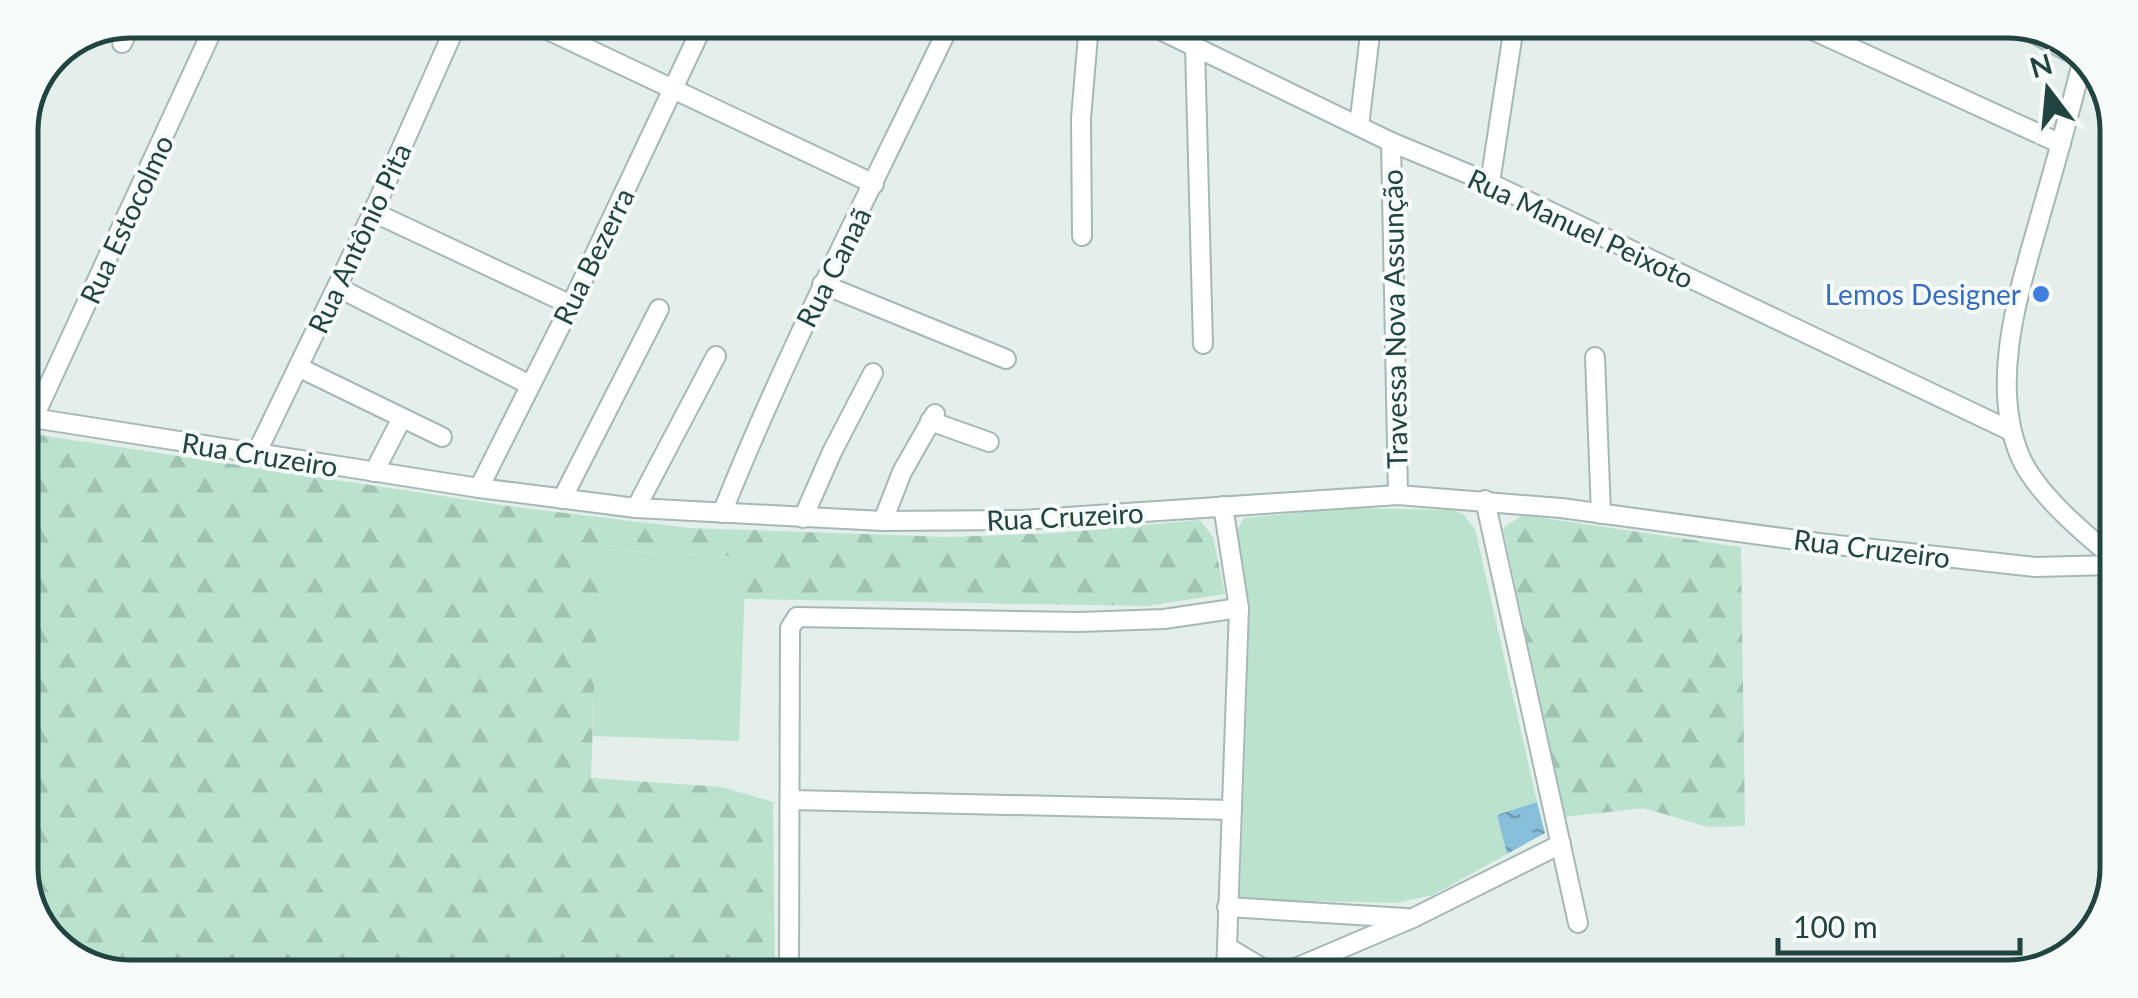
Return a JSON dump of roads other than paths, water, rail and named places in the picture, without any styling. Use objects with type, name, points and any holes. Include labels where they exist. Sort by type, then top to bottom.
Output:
[{"type":"street","points":[[122,43],[124,38]]},
{"type":"street","name":"Rua Estocolmo","points":[[38,393],[208,38]]},
{"type":"street","name":"Rua Antônio Pita","points":[[256,454],[373,212],[451,38]]},
{"type":"street","points":[[565,38],[874,184]]},
{"type":"street","name":"Rua Bezerra","points":[[479,488],[696,38]]},
{"type":"street","name":"Rua Canaã","points":[[722,512],[822,284],[943,38]]},
{"type":"street","points":[[1082,236],[1081,118],[1088,38]]},
{"type":"street","name":"Rua Manuel Peixoto","points":[[1176,38],[2012,431]]},
{"type":"street","points":[[1359,126],[1370,38]]},
{"type":"street","points":[[1490,184],[1512,38]]},
{"type":"street","points":[[1830,38],[2060,144]]},
{"type":"street","points":[[1195,48],[1203,344]]},
{"type":"street","points":[[2080,73],[2011,322],[2008,364],[2012,431],[2021,460],[2043,490],[2100,546]]},
{"type":"street","name":"Travessa Nova Assunção","points":[[1391,142],[1398,495]]},
{"type":"street","points":[[373,212],[570,305]]},
{"type":"street","points":[[822,284],[1006,359]]},
{"type":"street","points":[[337,287],[530,385]]},
{"type":"street","points":[[562,499],[659,309]]},
{"type":"street","points":[[636,508],[716,356]]},
{"type":"street","points":[[1595,358],[1601,514]]},
{"type":"street","points":[[298,367],[442,438]]},
{"type":"street","points":[[803,518],[873,373]]},
{"type":"street","name":"Rua Cruzeiro","points":[[38,418],[479,488],[636,508],[883,521],[1022,520],[1398,495],[1485,500],[2035,567],[2100,565]]},
{"type":"street","points":[[374,472],[402,418]]},
{"type":"street","points":[[883,521],[902,472],[933,418],[989,442]]},
{"type":"street","points":[[1485,500],[1578,923]]},
{"type":"street","points":[[1223,506],[1239,608],[1226,960]]},
{"type":"street","points":[[789,960],[790,628],[796,617],[1078,622],[1178,618],[1239,608]]},
{"type":"street","points":[[792,800],[1232,810]]},
{"type":"street","points":[[1312,960],[1412,918],[1561,844]]},
{"type":"street","points":[[1227,907],[1412,918]]},
{"type":"street","points":[[1227,947],[1250,960]]},
{"type":"water","points":[[1537,802],[1545,833],[1507,854],[1497,815]]},
{"type":"place","name":"Lemos Designer","points":[[2041,294]]}]
